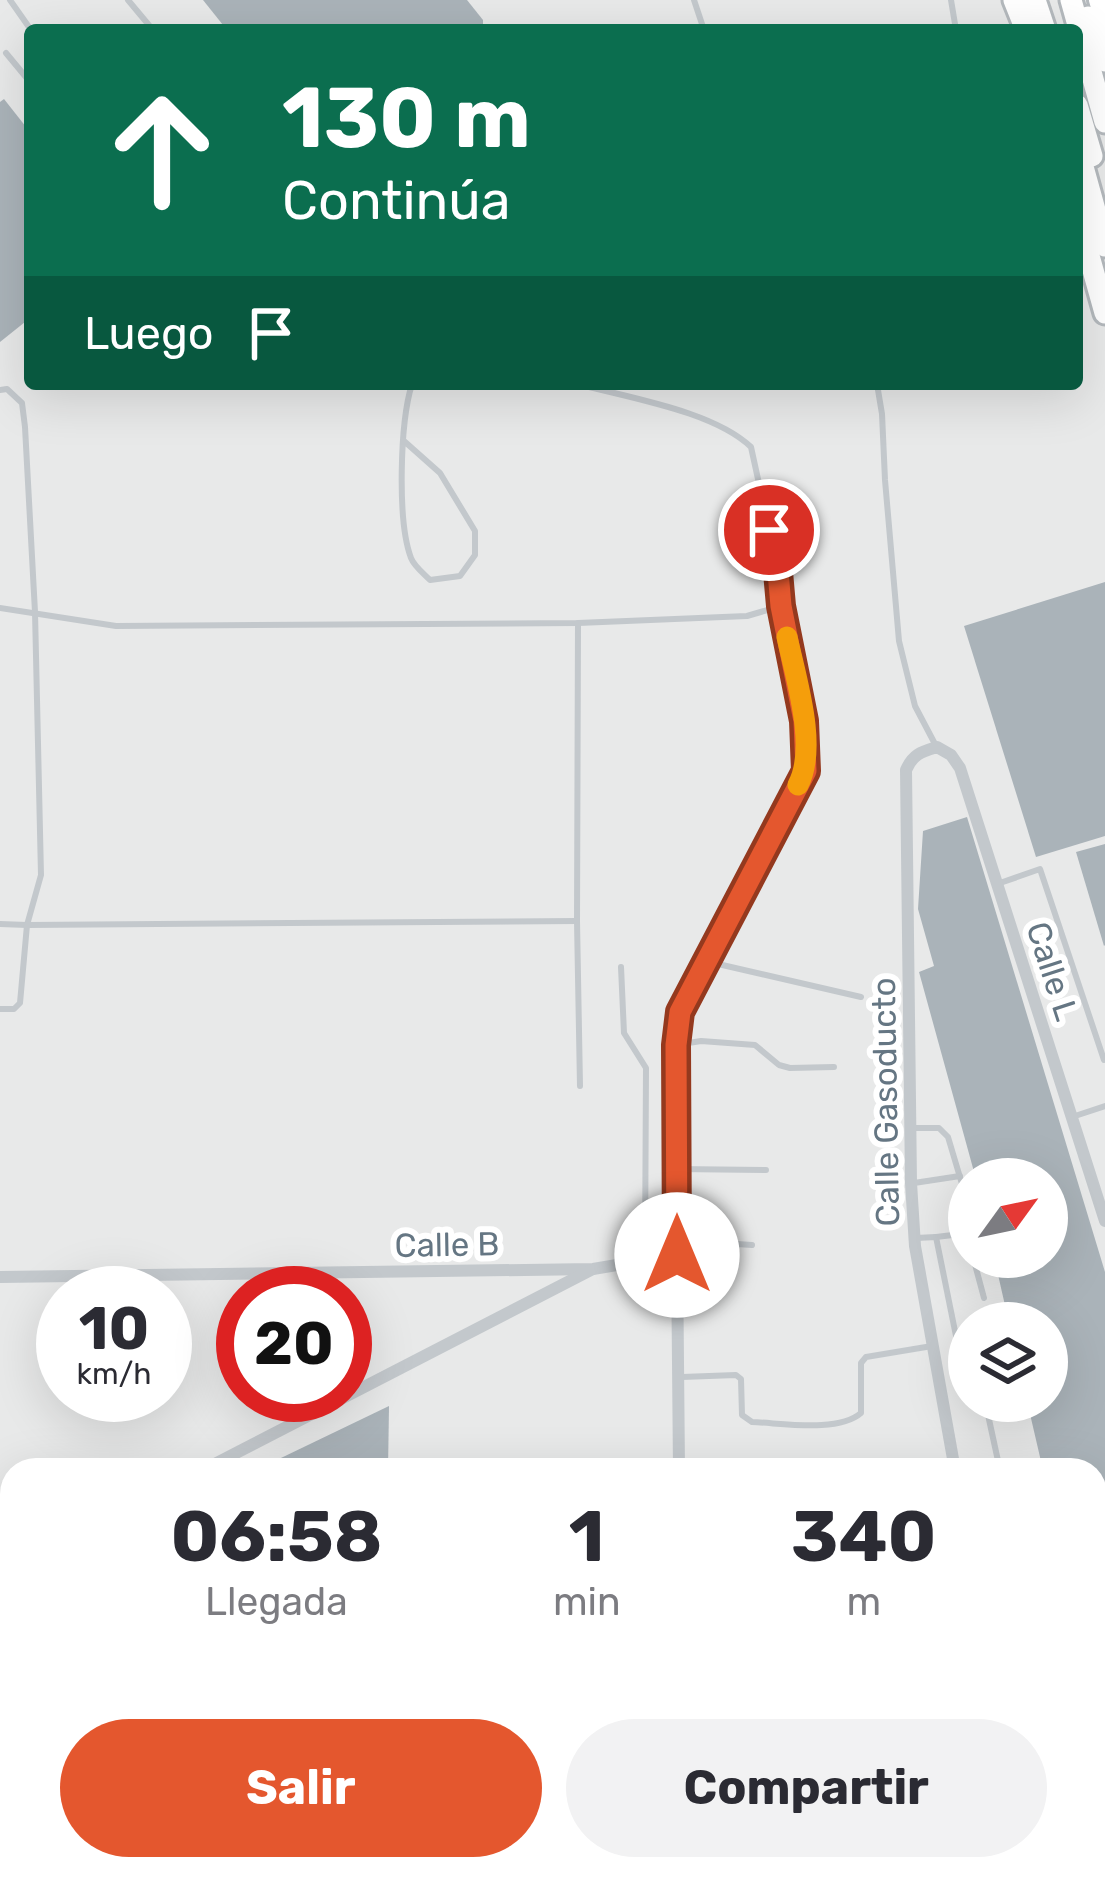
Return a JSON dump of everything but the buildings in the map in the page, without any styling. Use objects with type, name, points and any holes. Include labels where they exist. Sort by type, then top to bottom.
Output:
[{"type":"highway","points":[[1081,0],[1105,61]]},
{"type":"highway","points":[[1083,43],[1105,122]]},
{"type":"highway","points":[[1083,126],[1105,202]]},
{"type":"highway","points":[[1083,167],[1105,246]]},
{"type":"highway","points":[[1083,234],[1105,313]]},
{"type":"main road","points":[[1098,0],[1105,25]]},
{"type":"street","name":"Calle L","points":[[937,747],[951,754],[960,768],[1105,1221]]},
{"type":"street","name":"Calle Gasoducto","points":[[937,747],[911,758],[907,770],[911,1184],[953,1458]]},
{"type":"street","name":"Calle B","points":[[0,1277],[593,1269],[645,1260],[677,1248]]},
{"type":"street","points":[[677,1248],[679,1458]]},
{"type":"street","points":[[226,1458],[593,1269]]},
{"type":"lane","points":[[128,0],[148,24]]},
{"type":"lane","points":[[6,53],[24,75]]},
{"type":"lane","points":[[0,390],[7,389],[22,404],[26,428],[41,875],[27,926],[20,1003],[14,1009],[0,1009]]},
{"type":"lane","points":[[404,442],[440,473],[475,531],[475,555],[460,576],[430,580],[412,561],[403,518],[404,442],[405,407],[410,390]]},
{"type":"lane","points":[[600,390],[711,421],[751,447],[778,572],[804,721],[806,771],[680,1012],[676,1045],[677,1248],[752,1245]]},
{"type":"lane","points":[[879,390],[899,641],[915,706],[937,747]]},
{"type":"lane","points":[[0,608],[116,626],[578,623],[747,616],[781,606]]},
{"type":"lane","points":[[578,623],[580,1086]]},
{"type":"lane","points":[[997,884],[1040,869],[1104,1060]]},
{"type":"lane","points":[[0,924],[577,921]]},
{"type":"lane","points":[[705,961],[861,997]]},
{"type":"lane","points":[[621,967],[624,1033],[646,1068],[645,1260]]},
{"type":"lane","points":[[676,1045],[701,1041],[754,1046],[778,1065],[834,1067]]},
{"type":"lane","points":[[1072,1118],[1105,1106]]},
{"type":"lane","points":[[910,1128],[939,1128],[954,1158]]},
{"type":"lane","points":[[676,1169],[766,1170]]},
{"type":"lane","points":[[911,1184],[948,1178]]},
{"type":"lane","points":[[916,1238],[948,1236]]},
{"type":"lane","points":[[936,1237],[949,1302]]},
{"type":"lane","points":[[979,1278],[984,1298]]},
{"type":"lane","points":[[678,1377],[736,1375],[741,1379],[742,1415],[752,1422],[832,1425],[861,1413],[861,1363],[866,1357],[933,1346]]},
{"type":"lane","points":[[990,1422],[997,1458]]},
{"type":"shaded area","points":[[0,0],[1105,0],[1105,1458],[0,1458]]},
{"type":"slow traffic","points":[[787,637],[804,721],[806,771],[798,785]]},
{"type":"route","points":[[677,1255],[676,1033],[680,1012],[806,771],[804,721],[769,530]]}]
